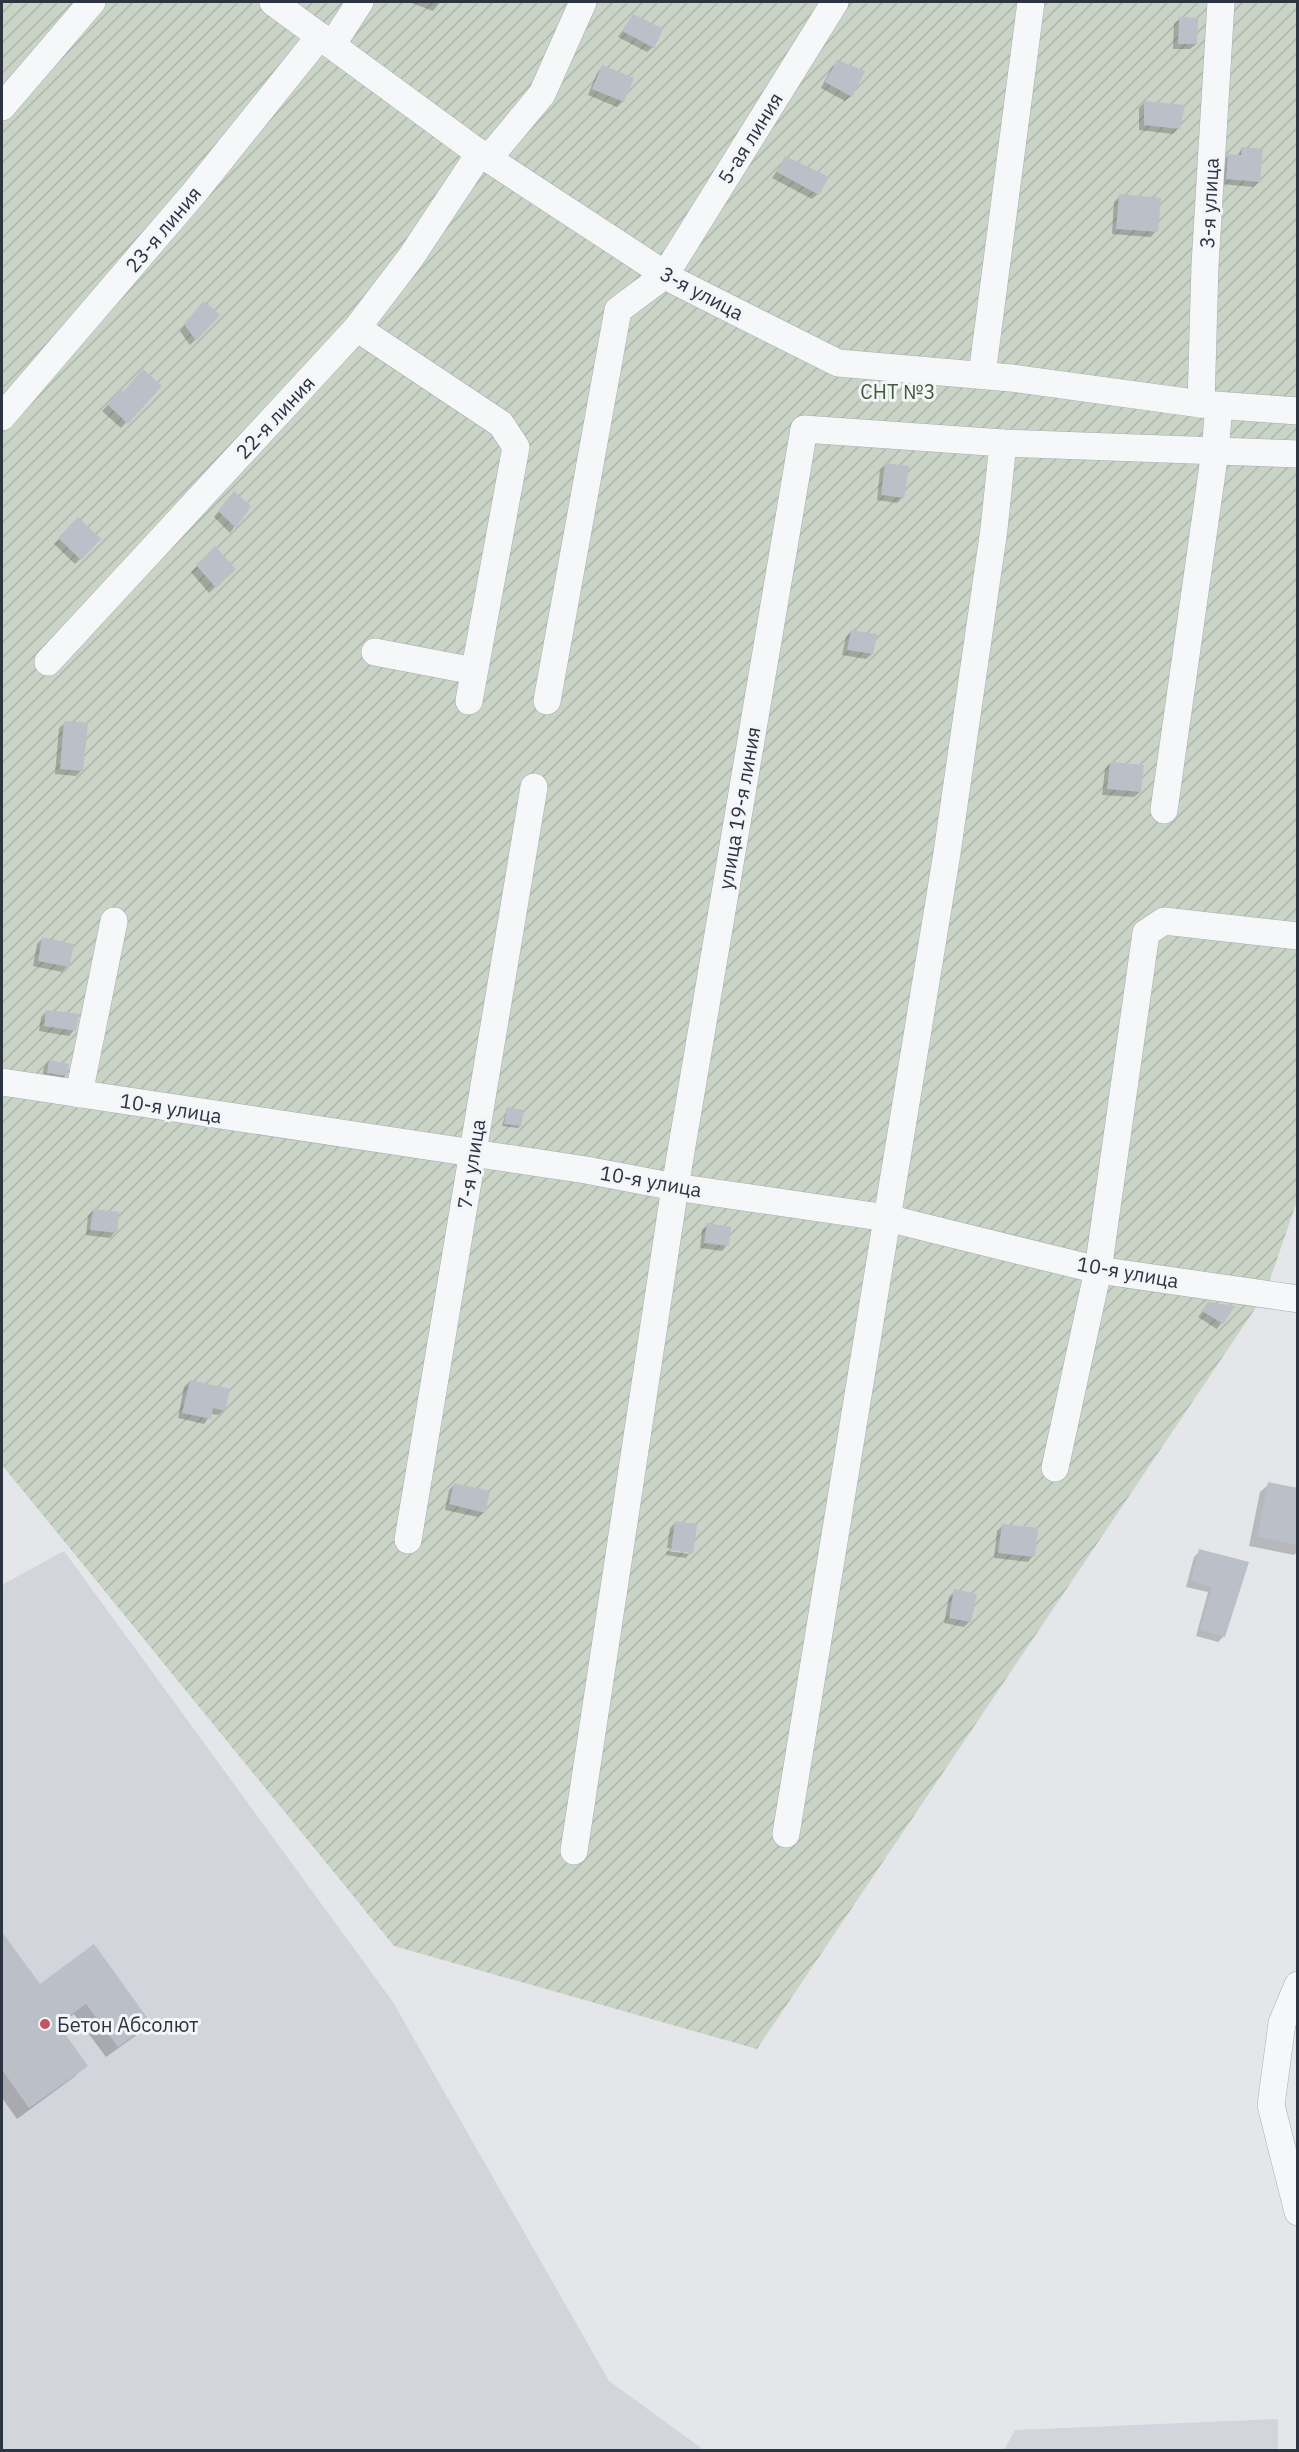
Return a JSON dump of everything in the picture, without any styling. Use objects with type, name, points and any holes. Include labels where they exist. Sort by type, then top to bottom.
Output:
[{"type":"street","points":[[2,106],[92,2]]},
{"type":"street","name":"3-я улица","points":[[273,2],[484,156],[665,275],[838,363],[982,375],[1210,405],[1298,411]]},
{"type":"street","name":"23-я линия","points":[[2,417],[360,2]]},
{"type":"street","name":"22-я линия","points":[[48,662],[357,328],[484,156],[542,94],[583,2]]},
{"type":"street","name":"5-ая линия","points":[[665,275],[834,2]]},
{"type":"street","points":[[982,375],[1031,2]]},
{"type":"street","name":"3-я улица","points":[[1210,405],[1205,265],[1221,2]]},
{"type":"street","points":[[547,701],[618,310],[665,275]]},
{"type":"street","points":[[357,328],[501,424],[516,447],[469,701]]},
{"type":"street","points":[[1164,810],[1215,450],[1210,405]]},
{"type":"street","name":"улица 19-я линия","points":[[574,1851],[675,1187],[804,429],[1003,443]]},
{"type":"street","points":[[786,1834],[947,854],[994,529],[1003,443],[1298,454]]},
{"type":"street","points":[[375,652],[474,671]]},
{"type":"street","name":"7-я улица","points":[[408,1540],[534,787]]},
{"type":"street","points":[[79,1094],[114,921]]},
{"type":"street","points":[[1054,1468],[1098,1269],[1146,933],[1164,921],[1298,936]]},
{"type":"street","name":"10-я улица","points":[[2,1082],[887,1218],[1098,1269],[1298,1299]]},
{"type":"street","points":[[1298,1985],[1282,2023],[1271,2105],[1298,2212]]},
{"type":"shaded area","points":[[64,1551],[393,2002],[609,2381],[704,2450],[2,2450],[2,1585]]},
{"type":"shaded area","points":[[1278,2419],[1278,2450],[1004,2450],[1015,2430]]},
{"type":"green space","name":"СНТ №3","points":[[2,2],[1297,2],[1297,1201],[1265,1294],[757,2049],[394,1946],[2,1465]]},
{"type":"building","points":[[633,14],[663,29],[654,48],[622,31]]},
{"type":"building","points":[[1179,17],[1198,18],[1197,44],[1178,44]]},
{"type":"building","points":[[837,60],[865,71],[852,97],[825,82]]},
{"type":"building","points":[[602,65],[634,78],[624,102],[592,89]]},
{"type":"building","points":[[1144,101],[1185,105],[1180,129],[1144,125]]},
{"type":"building","points":[[1242,147],[1263,149],[1260,182],[1226,179],[1228,154],[1241,155]]},
{"type":"building","points":[[785,156],[829,177],[819,195],[777,172]]},
{"type":"building","points":[[1119,194],[1161,198],[1158,232],[1116,229]]},
{"type":"building","points":[[204,301],[220,315],[196,341],[184,324]]},
{"type":"building","points":[[143,369],[162,386],[128,424],[107,404],[121,389],[123,392]]},
{"type":"building","points":[[885,463],[909,466],[904,498],[881,495]]},
{"type":"building","points":[[234,491],[251,506],[236,528],[218,511]]},
{"type":"building","points":[[78,517],[101,539],[81,560],[58,538]]},
{"type":"building","points":[[215,546],[236,569],[216,588],[196,565]]},
{"type":"building","points":[[851,630],[877,634],[873,654],[847,650]]},
{"type":"building","points":[[64,721],[88,723],[83,771],[60,769]]},
{"type":"building","points":[[1110,762],[1144,765],[1141,792],[1107,789]]},
{"type":"building","points":[[42,937],[74,944],[69,967],[38,961]]},
{"type":"building","points":[[46,1010],[79,1014],[76,1031],[44,1026]]},
{"type":"building","points":[[49,1060],[69,1064],[67,1076],[47,1073]]},
{"type":"building","points":[[507,1107],[524,1110],[521,1126],[504,1124]]},
{"type":"building","points":[[93,1209],[119,1212],[117,1233],[90,1230]]},
{"type":"building","points":[[707,1223],[731,1227],[729,1246],[704,1243]]},
{"type":"building","points":[[1208,1302],[1235,1306],[1223,1324],[1202,1311]]},
{"type":"building","points":[[190,1380],[230,1389],[225,1411],[213,1408],[211,1419],[182,1413]]},
{"type":"building","points":[[1268,1482],[1298,1488],[1298,1545],[1257,1537]]},
{"type":"building","points":[[454,1483],[490,1491],[485,1513],[449,1504]]},
{"type":"building","points":[[675,1521],[697,1524],[693,1553],[671,1550]]},
{"type":"building","points":[[1002,1524],[1038,1528],[1035,1557],[998,1553]]},
{"type":"building","points":[[1199,1549],[1249,1562],[1225,1637],[1200,1630],[1212,1587],[1191,1581]]},
{"type":"building","points":[[954,1589],[977,1594],[971,1622],[949,1618]]},
{"type":"building","points":[[2,1932],[40,1984],[94,1944],[151,2023],[118,2047],[86,2004],[58,2024],[88,2066],[29,2108],[2,2070]]},
{"type":"place","name":"Бетон Абсолют","points":[[45,2024]]}]
